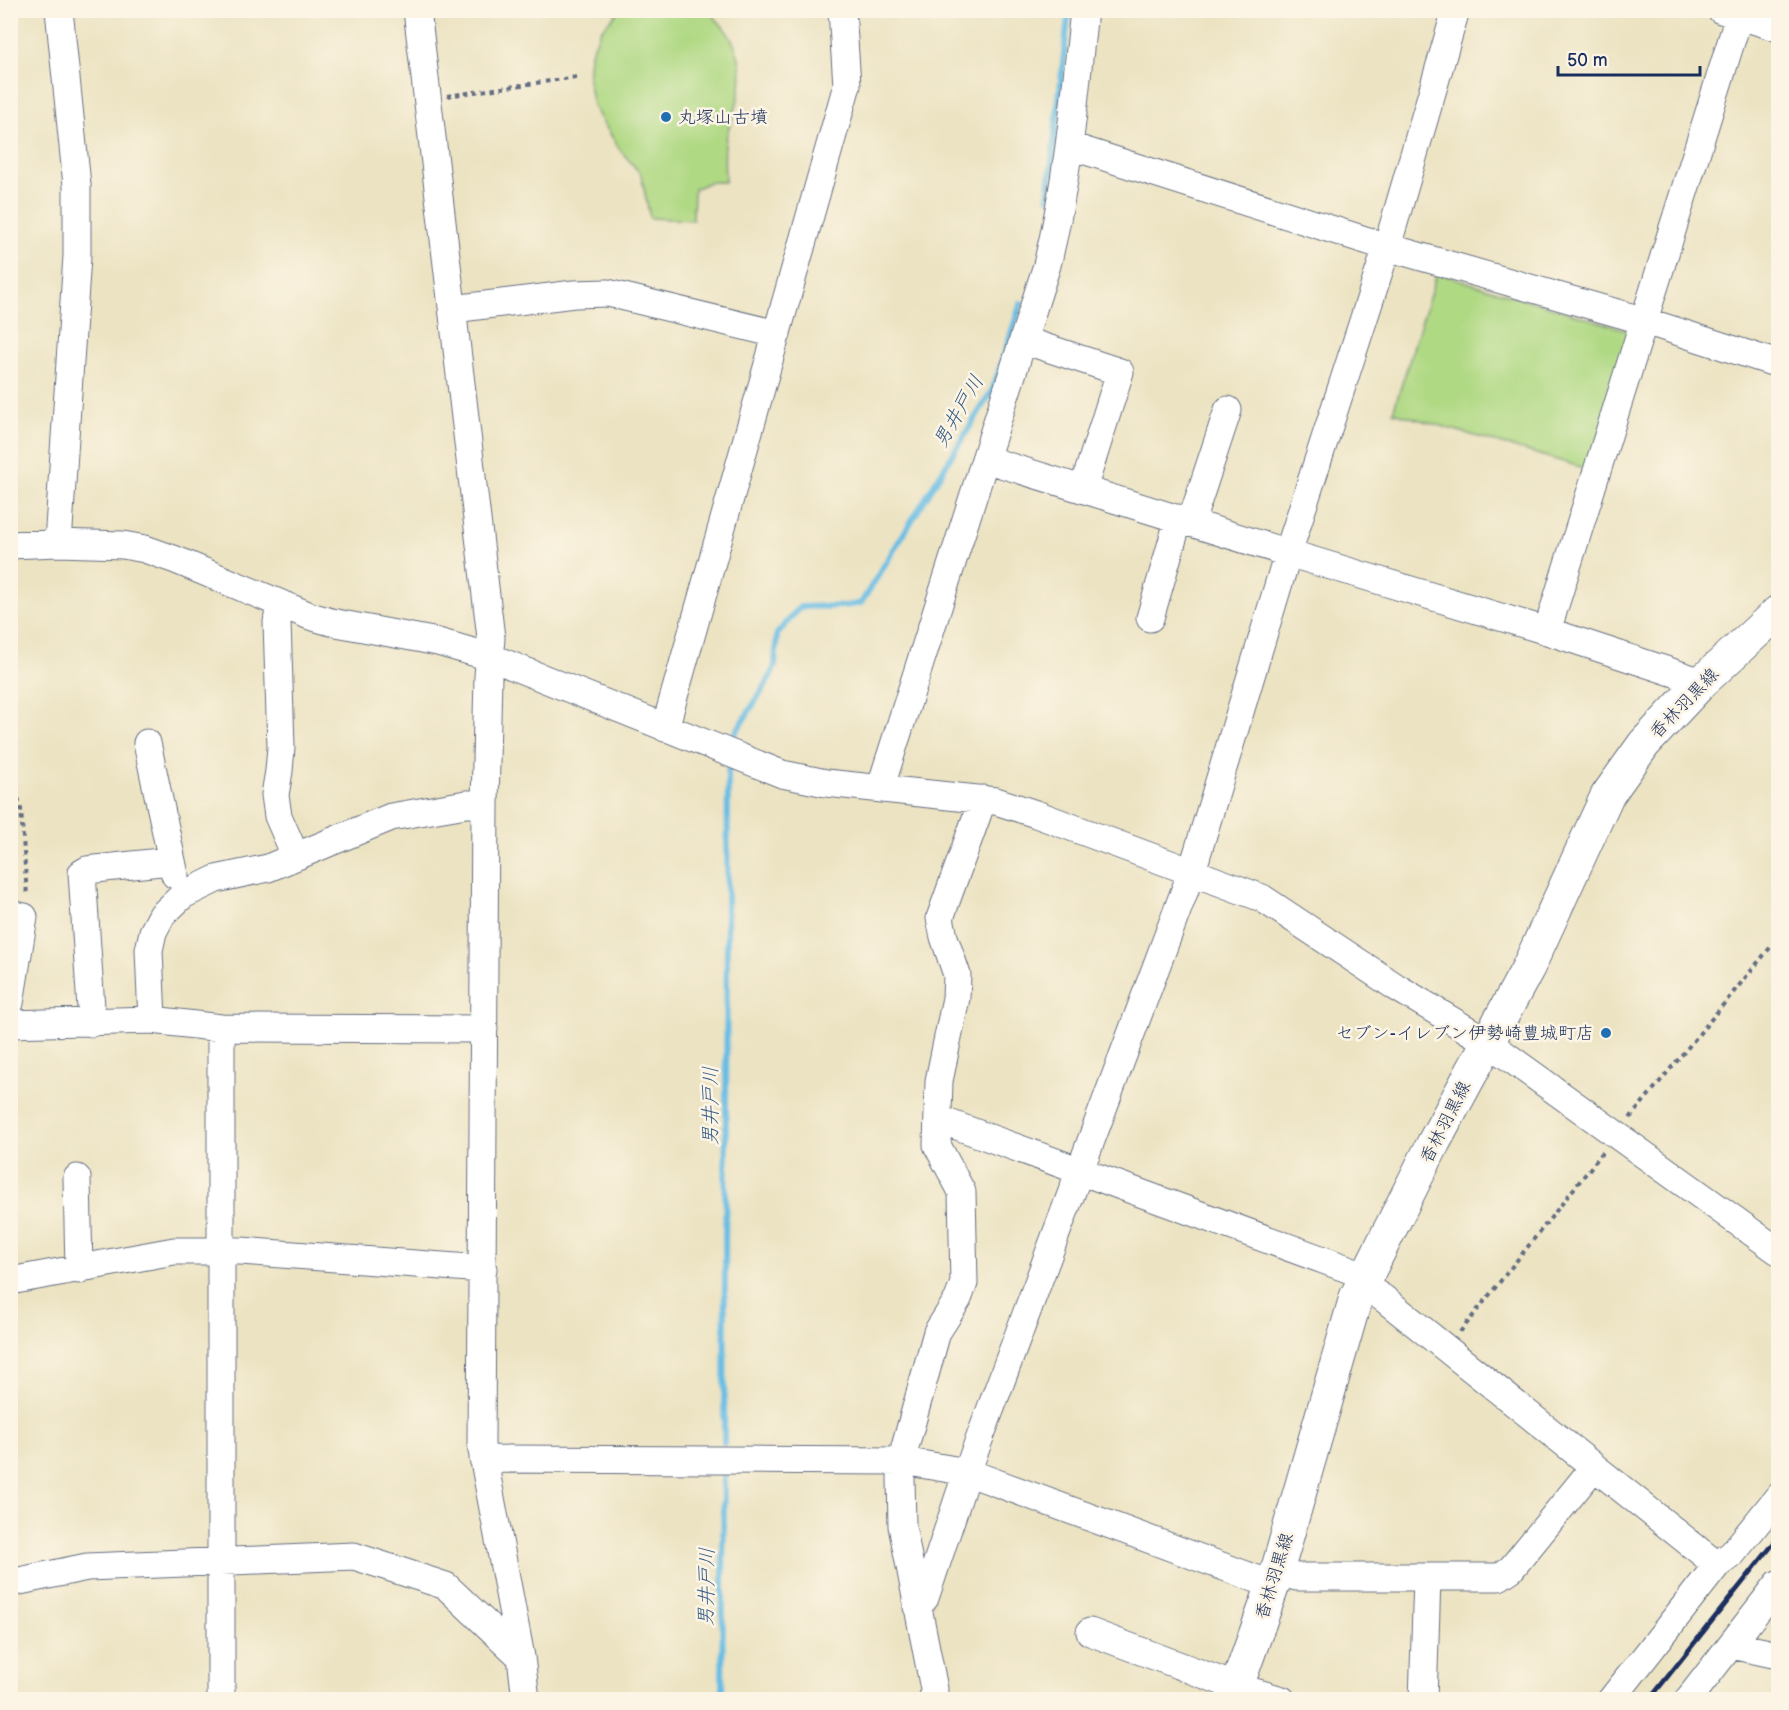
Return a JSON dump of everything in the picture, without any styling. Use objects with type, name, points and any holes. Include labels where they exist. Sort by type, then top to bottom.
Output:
[{"type":"main road","name":"香林羽黒線","points":[[1235,1693],[1275,1578],[1356,1297],[1486,1041],[1528,968],[1607,796],[1644,744],[1702,682],[1779,612]]},
{"type":"street","points":[[58,543],[77,256],[77,176],[59,10]]},
{"type":"street","points":[[417,10],[491,638],[485,804],[481,1445],[521,1657],[526,1700]]},
{"type":"street","points":[[665,728],[847,85],[842,10]]},
{"type":"street","points":[[880,789],[1047,265],[1060,216],[1070,146],[1084,10]]},
{"type":"street","points":[[917,1607],[925,1598],[968,1472],[1192,871],[1288,553],[1387,247],[1456,10]]},
{"type":"street","points":[[1547,631],[1645,321],[1734,12],[1779,28]]},
{"type":"street","points":[[1070,146],[1387,247],[1645,321],[1779,364]]},
{"type":"street","points":[[453,309],[574,294],[608,294],[777,334]]},
{"type":"street","points":[[1023,340],[1120,372],[1083,489]]},
{"type":"street","points":[[1150,618],[1228,410]]},
{"type":"street","points":[[985,459],[1547,631],[1702,682]]},
{"type":"street","points":[[10,545],[58,543],[123,545],[145,549],[280,604],[331,622],[438,642],[490,657],[782,774],[804,780],[983,799],[1019,807],[1262,898],[1396,987],[1486,1041],[1779,1251]]},
{"type":"street","points":[[280,604],[277,622],[281,747],[274,795],[278,816],[296,855]]},
{"type":"street","points":[[147,743],[171,858],[183,895]]},
{"type":"street","points":[[933,1700],[934,1689],[903,1526],[901,1478],[903,1461],[937,1332],[958,1299],[964,1282],[962,1192],[937,1144],[939,1081],[956,998],[957,975],[940,918],[983,799]]},
{"type":"street","points":[[152,1020],[149,950],[153,932],[162,915],[183,895],[216,879],[268,868],[391,817],[466,804],[485,804]]},
{"type":"street","points":[[92,1023],[82,873],[87,870],[160,862],[171,858]]},
{"type":"street","points":[[10,1003],[17,915]]},
{"type":"street","points":[[10,1024],[152,1020],[222,1028],[484,1029]]},
{"type":"street","points":[[221,1700],[222,1028]]},
{"type":"street","points":[[938,1119],[1365,1281],[1383,1298],[1717,1565]]},
{"type":"street","points":[[77,1178],[80,1270]]},
{"type":"street","points":[[10,1281],[174,1251],[222,1251],[483,1269]]},
{"type":"street","points":[[483,1459],[903,1461],[968,1472],[1275,1578],[1498,1576],[1511,1569],[1594,1467]]},
{"type":"street","points":[[1611,1700],[1717,1565],[1732,1554],[1779,1497]]},
{"type":"street","points":[[10,1583],[87,1567],[354,1556],[446,1586],[521,1657]]},
{"type":"street","points":[[1423,1700],[1427,1578]]},
{"type":"street","points":[[1688,1700],[1779,1584]]},
{"type":"street","points":[[1090,1632],[1235,1693],[1282,1700]]},
{"type":"street","points":[[1731,1645],[1779,1655]]},
{"type":"path","points":[[427,98],[577,77]]},
{"type":"path","points":[[14,781],[21,809],[28,906],[17,915]]},
{"type":"green space","name":"丸塚山古墳","points":[[620,10],[708,11],[726,31],[737,52],[741,76],[740,89],[725,144],[725,182],[710,182],[694,189],[693,220],[650,218],[641,174],[620,150],[593,106],[588,80],[590,55],[601,30]]},
{"type":"green space","points":[[1437,273],[1633,332],[1591,470],[1393,412]]},
{"type":"waterway","name":"男井戸川","points":[[1048,198],[1069,10]]},
{"type":"waterway","name":"男井戸川","points":[[734,735],[767,683],[775,666],[777,634],[800,607],[861,603],[993,389],[1021,303]]},
{"type":"waterway","name":"男井戸川","points":[[724,1443],[728,769]]},
{"type":"waterway","name":"男井戸川","points":[[722,1700],[724,1474]]},
{"type":"railway","points":[[1649,1700],[1778,1538]]},
{"type":"place","name":"丸塚山古墳","points":[[666,117]]},
{"type":"place","name":"セブン-イレブン伊勢崎豊城町店","points":[[1606,1033]]}]
